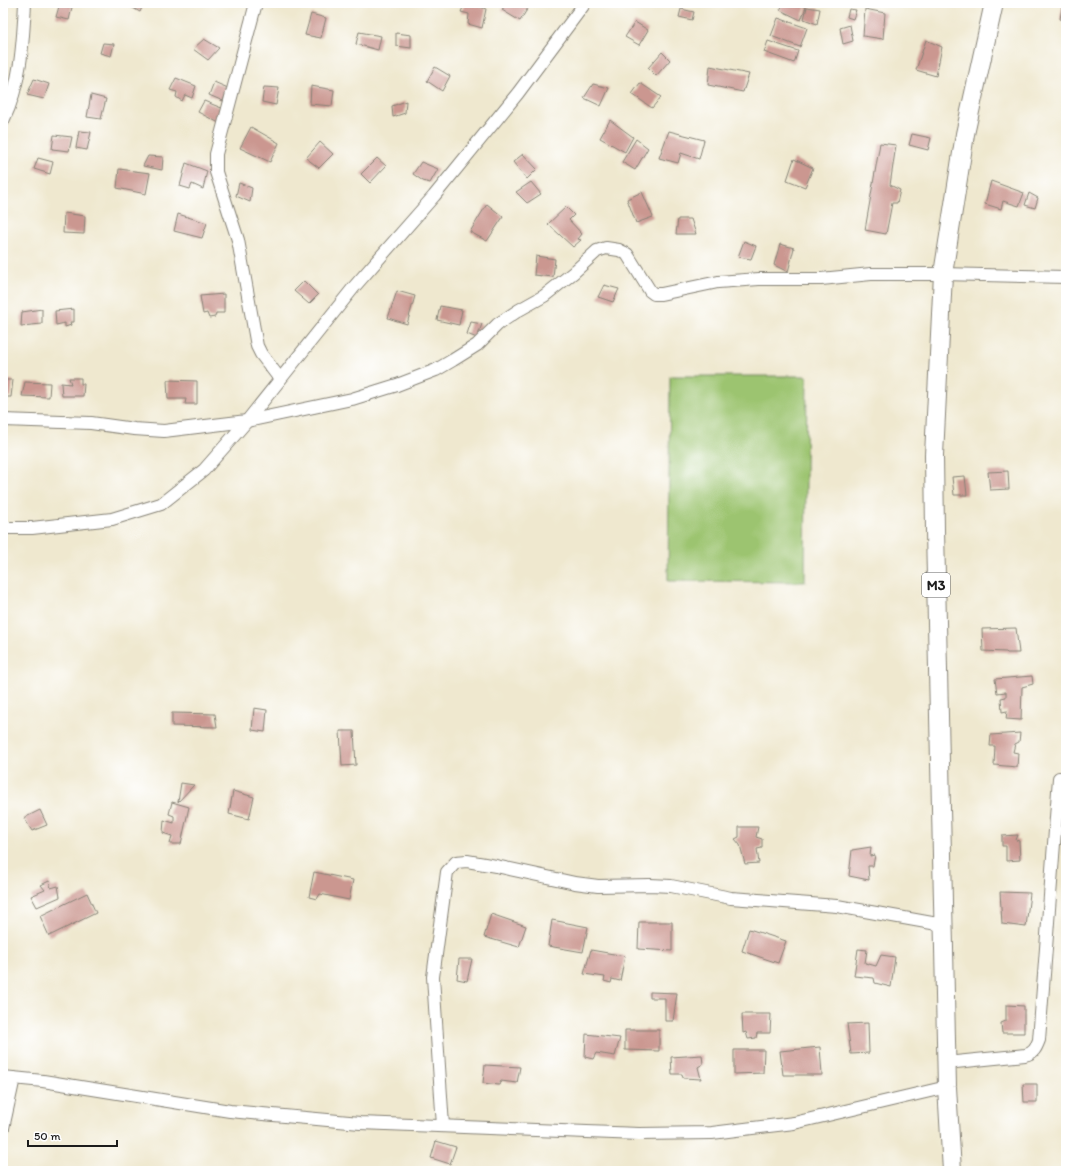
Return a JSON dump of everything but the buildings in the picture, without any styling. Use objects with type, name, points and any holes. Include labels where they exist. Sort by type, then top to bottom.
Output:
[{"type":"main road","name":"M3","points":[[952,1171],[946,1063],[934,530],[934,455],[943,274],[965,134],[994,3]]},
{"type":"street","points":[[3,121],[11,105],[22,53],[25,3]]},
{"type":"street","points":[[256,3],[216,154],[216,172],[238,240],[257,346],[261,354],[280,379]]},
{"type":"street","points":[[3,528],[32,528],[112,519],[161,504],[204,470],[247,421],[354,287],[434,196],[518,93],[585,3]]},
{"type":"street","points":[[3,420],[91,423],[134,429],[164,431],[247,421],[352,399],[398,385],[436,370],[476,345],[498,324],[544,296],[573,273],[589,257],[597,251],[606,248],[619,250],[627,254],[650,291],[654,294],[725,282],[821,279],[872,274],[1066,277]]},
{"type":"street","points":[[946,1063],[1031,1054],[1035,1050],[1039,1040],[1059,778]]},
{"type":"street","points":[[443,1126],[433,977],[447,872],[456,862],[467,861],[575,883],[598,886],[650,884],[671,886],[731,898],[837,906],[943,925]]},
{"type":"street","points":[[3,1128],[9,1077],[43,1081],[230,1111],[360,1123],[639,1134],[712,1134],[794,1123],[947,1087]]},
{"type":"green space","points":[[670,376],[807,376],[805,582],[668,581]]}]
